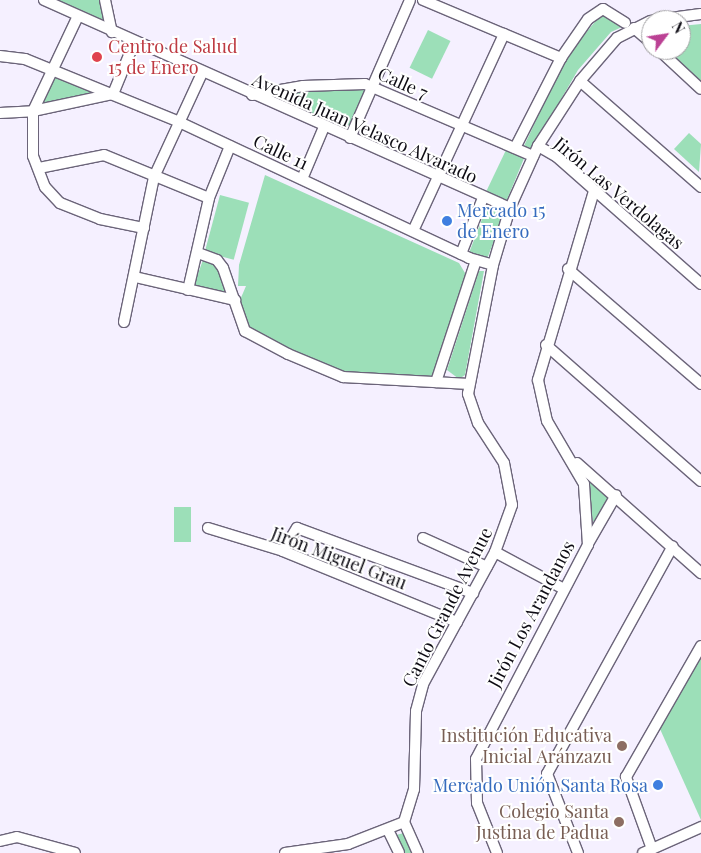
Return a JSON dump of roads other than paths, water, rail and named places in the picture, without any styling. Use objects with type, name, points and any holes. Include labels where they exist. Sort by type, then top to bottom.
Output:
[{"type":"street","points":[[105,0],[112,32]]},
{"type":"street","points":[[350,138],[410,0]]},
{"type":"street","points":[[423,0],[561,58]]},
{"type":"street","name":"Avenida Juan Velasco Alvarado","points":[[48,1],[134,43],[324,126],[436,179],[510,208]]},
{"type":"street","points":[[515,148],[561,58],[597,12],[609,10],[641,35]]},
{"type":"street","points":[[78,16],[33,111],[34,156],[45,187],[68,208],[144,228]]},
{"type":"street","name":"Canto Grande Avenue","points":[[404,822],[414,789],[419,697],[488,567],[511,510],[509,476],[472,413],[469,384],[493,265],[510,208],[538,146],[580,81],[617,38],[630,26],[641,23]]},
{"type":"street","points":[[413,232],[460,126],[504,34]]},
{"type":"street","points":[[0,113],[33,111],[113,94],[134,43]]},
{"type":"street","name":"Calle 11","points":[[0,56],[25,59],[177,121],[461,254],[493,265]]},
{"type":"street","points":[[670,60],[701,88]]},
{"type":"street","points":[[124,322],[135,278],[154,177],[177,121],[202,73]]},
{"type":"street","points":[[580,81],[701,187]]},
{"type":"street","name":"Calle 7","points":[[252,95],[303,86],[373,87],[533,156]]},
{"type":"street","points":[[302,179],[324,126]]},
{"type":"street","points":[[188,290],[198,253],[209,198],[230,146]]},
{"type":"street","name":"Jirón Las Verdolagas","points":[[538,146],[594,191],[701,284]]},
{"type":"street","points":[[39,168],[104,155],[209,198]]},
{"type":"street","name":"Jirón Los Arandanos","points":[[497,853],[477,803],[476,759],[588,545],[588,496],[573,459],[547,421],[538,395],[546,345],[594,191]]},
{"type":"street","points":[[461,254],[483,198]]},
{"type":"street","points":[[198,253],[210,255],[224,268],[235,300],[238,320],[245,331],[322,370],[343,377],[469,384]]},
{"type":"street","points":[[436,382],[476,260]]},
{"type":"street","points":[[568,270],[701,384]]},
{"type":"street","points":[[135,278],[235,300]]},
{"type":"street","points":[[546,345],[701,481]]},
{"type":"street","points":[[573,459],[701,572]]},
{"type":"street","points":[[588,545],[616,495]]},
{"type":"street","name":"Jirón Miguel Grau","points":[[208,528],[283,551],[458,622]]},
{"type":"street","points":[[283,551],[297,528],[474,593]]},
{"type":"street","points":[[422,538],[488,567]]},
{"type":"street","points":[[578,853],[547,774],[673,546]]},
{"type":"street","points":[[495,552],[564,589]]},
{"type":"street","points":[[701,646],[626,777],[648,851],[701,827]]},
{"type":"street","points":[[285,853],[321,851],[388,830],[404,822],[418,853]]},
{"type":"street","points":[[388,830],[399,853]]},
{"type":"street","points":[[0,841],[17,837],[75,853]]},
{"type":"place","name":"Centro de Salud 15 de Enero","points":[[97,57]]},
{"type":"place","name":"Mercado 15 de Enero","points":[[447,221]]},
{"type":"place","name":"Institución Educativa Inicial Aránzazu","points":[[622,746]]},
{"type":"place","name":"Mercado Unión Santa Rosa","points":[[658,785]]},
{"type":"place","name":"Colegio Santa Justina de Padua","points":[[619,822]]}]
